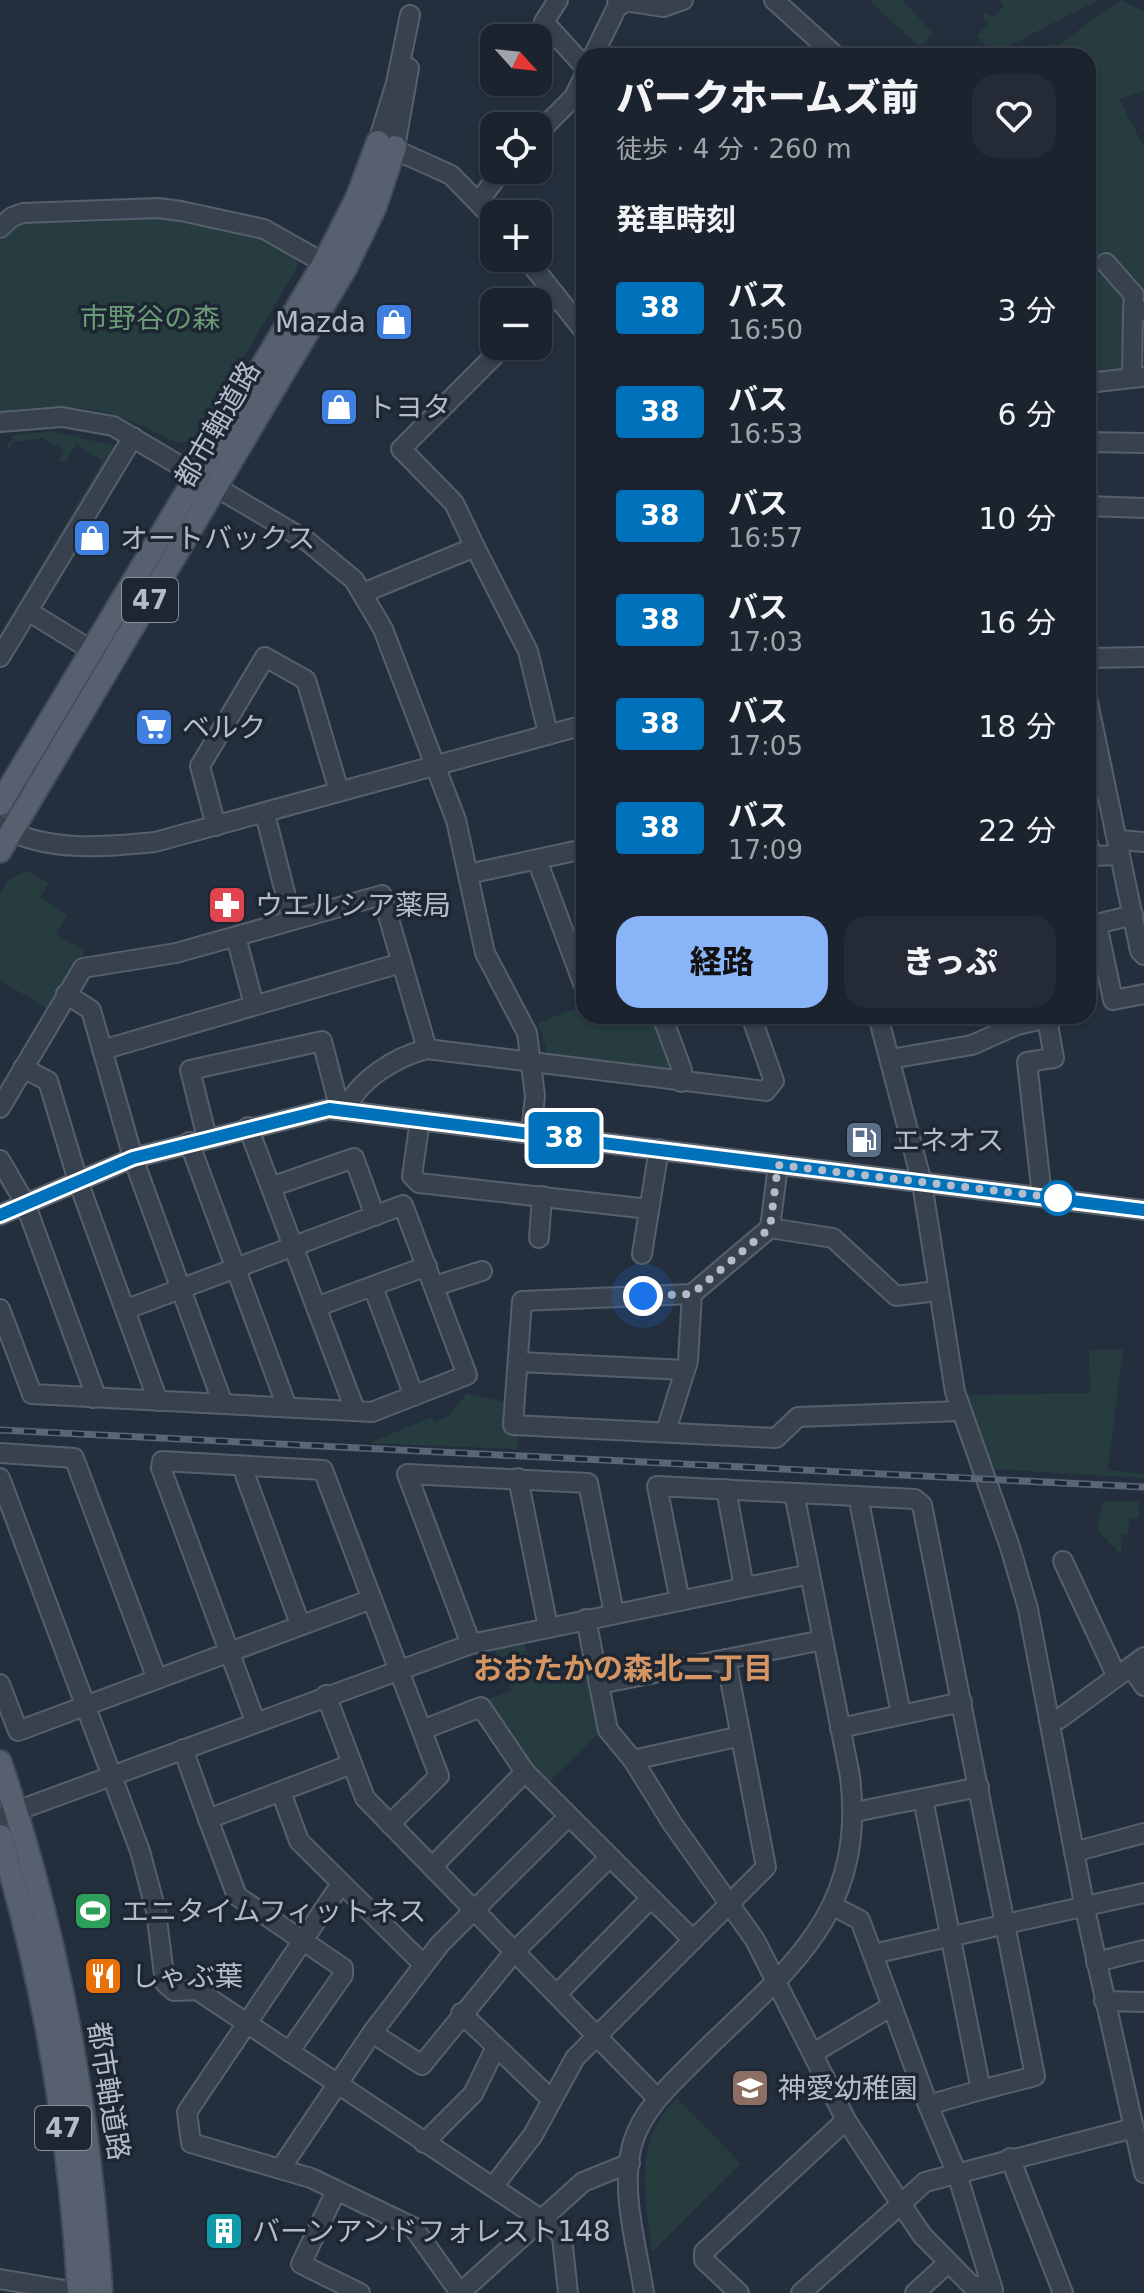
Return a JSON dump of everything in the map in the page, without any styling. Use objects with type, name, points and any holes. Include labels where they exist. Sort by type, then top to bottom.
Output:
[{"type":"main road","name":"都市軸道路","points":[[3,835],[206,481],[386,144]]},
{"type":"main road","name":"都市軸道路","points":[[0,804],[91,650],[206,481],[358,245],[386,144]]},
{"type":"main road","name":"都市軸道路","points":[[0,1762],[8,1814],[54,1952],[82,2103],[101,2293]]},
{"type":"main road","name":"都市軸道路","points":[[0,1836],[31,1952],[58,2093],[80,2292]]},
{"type":"street","points":[[558,0],[544,22],[576,57]]},
{"type":"street","points":[[597,48],[620,1],[672,7],[683,0]]},
{"type":"street","points":[[774,0],[827,48]]},
{"type":"street","name":"都市軸道路","points":[[386,144],[406,95],[410,8]]},
{"type":"street","points":[[552,118],[576,92]]},
{"type":"street","points":[[386,144],[451,175],[479,201],[492,184]]},
{"type":"street","points":[[0,228],[12,217],[23,213],[169,210],[264,229],[324,263]]},
{"type":"street","points":[[1096,382],[1138,377],[1138,311],[1134,295],[1106,263]]},
{"type":"street","points":[[537,272],[576,321]]},
{"type":"street","points":[[552,297],[555,294]]},
{"type":"street","points":[[490,360],[401,449],[454,503],[528,651],[548,733]]},
{"type":"street","points":[[0,422],[81,418],[113,426],[323,552],[363,593],[383,629],[456,820],[485,953],[527,1033],[535,1096],[531,1133]]},
{"type":"street","points":[[0,657],[133,437]]},
{"type":"street","points":[[1096,442],[1144,443]]},
{"type":"street","points":[[1096,506],[1144,508]]},
{"type":"street","points":[[363,593],[475,547]]},
{"type":"street","points":[[28,611],[91,650]]},
{"type":"street","points":[[216,826],[200,766],[265,657],[306,680],[339,791]]},
{"type":"street","points":[[1096,658],[1144,657]]},
{"type":"street","points":[[3,835],[115,847],[155,842],[576,727]]},
{"type":"street","points":[[1096,738],[1144,955]]},
{"type":"street","points":[[265,814],[292,920]]},
{"type":"street","points":[[1096,855],[1144,842]]},
{"type":"street","points":[[468,874],[576,851]]},
{"type":"street","points":[[537,860],[576,965]]},
{"type":"street","points":[[0,1106],[83,968],[176,953],[382,895],[427,1049]]},
{"type":"street","points":[[1133,915],[1097,924],[1113,1000],[1144,994]]},
{"type":"street","points":[[236,937],[254,1005]]},
{"type":"street","points":[[102,1050],[401,963]]},
{"type":"street","points":[[66,994],[91,1010],[133,1158],[223,1404]]},
{"type":"street","points":[[665,1024],[682,1070],[681,1082]]},
{"type":"street","points":[[342,1110],[353,1093],[403,1055],[427,1049],[681,1082],[759,1090],[771,1088],[772,1074],[754,1024]]},
{"type":"street","points":[[880,1024],[922,1183],[946,1355],[960,1411],[1016,1564],[1104,2001],[1144,2173]]},
{"type":"street","points":[[890,1059],[972,1045],[1021,1024]]},
{"type":"street","points":[[1042,1196],[1027,1062],[1054,1058],[1052,1024]]},
{"type":"street","points":[[287,1407],[238,1269],[198,1140],[190,1070],[322,1041],[342,1110]]},
{"type":"street","points":[[23,1068],[48,1081],[78,1181],[158,1401]]},
{"type":"street","points":[[0,1215],[133,1158],[248,1127],[342,1110],[1144,1210]]},
{"type":"street","points":[[420,1120],[412,1176],[419,1183],[649,1209]]},
{"type":"street","points":[[248,1127],[355,1410]]},
{"type":"street","points":[[642,1254],[659,1149]]},
{"type":"street","points":[[271,1187],[354,1158],[375,1216]]},
{"type":"street","points":[[0,1160],[25,1203],[94,1391],[93,1398]]},
{"type":"street","points":[[778,1165],[770,1228],[692,1294],[522,1301],[513,1425],[776,1438],[798,1417],[960,1411]]},
{"type":"street","points":[[539,1238],[542,1196]]},
{"type":"street","points":[[0,1309],[32,1394],[372,1412],[467,1375],[403,1205],[127,1309]]},
{"type":"street","points":[[770,1228],[833,1238],[896,1296],[937,1291]]},
{"type":"street","points":[[316,1307],[427,1266]]},
{"type":"street","points":[[435,1286],[482,1271]]},
{"type":"street","points":[[373,1287],[414,1396]]},
{"type":"street","points":[[666,1431],[685,1370],[692,1294]]},
{"type":"street","points":[[519,1362],[685,1370]]},
{"type":"street","points":[[0,1453],[74,1458],[157,1679]]},
{"type":"street","points":[[255,1721],[161,1468],[162,1461],[323,1470],[439,1776],[390,1824]]},
{"type":"street","points":[[245,1466],[245,1475],[300,1624]]},
{"type":"street","points":[[471,1644],[407,1474],[588,1483],[614,1613]]},
{"type":"street","points":[[0,1478],[140,1851],[156,1911],[165,1983],[174,1991],[197,1990],[543,2219],[562,2237],[568,2293]]},
{"type":"street","points":[[518,1478],[548,1627]]},
{"type":"street","points":[[680,1601],[657,1486],[915,1499],[923,1507],[1035,2076],[928,2105]]},
{"type":"street","points":[[726,1489],[744,1587]]},
{"type":"street","points":[[644,2293],[630,2198],[630,2163],[637,2131],[657,2098],[815,1939],[833,1906],[852,1848],[855,1812],[794,1493]]},
{"type":"street","points":[[858,1496],[901,1714]]},
{"type":"street","points":[[1063,1561],[1144,1686]]},
{"type":"street","points":[[8,1814],[471,1644],[810,1574]]},
{"type":"street","points":[[0,1684],[18,1731],[372,1599]]},
{"type":"street","points":[[586,1619],[608,1730],[633,1760],[755,1940],[815,2052],[846,2120],[901,2204],[948,2263],[974,2288],[992,2287],[957,2174],[928,2105],[860,1920],[833,1906]]},
{"type":"street","points":[[599,1684],[823,1640]]},
{"type":"street","points":[[493,2187],[533,2135],[575,2058],[766,1867],[726,1659]]},
{"type":"street","points":[[1049,1721],[1059,1719],[1131,1667]]},
{"type":"street","points":[[326,1695],[365,1798],[657,2098]]},
{"type":"street","points":[[840,1728],[962,1702]]},
{"type":"street","points":[[422,1730],[481,1707],[525,1772],[693,1940]]},
{"type":"street","points":[[633,1760],[741,1736]]},
{"type":"street","points":[[183,1749],[237,1896],[343,1968],[343,1975],[289,2052]]},
{"type":"street","points":[[208,1819],[352,1764]]},
{"type":"street","points":[[432,1867],[525,1772]]},
{"type":"street","points":[[855,1812],[979,1787]]},
{"type":"street","points":[[281,1792],[299,1841],[423,1964]]},
{"type":"street","points":[[923,1799],[981,2090]]},
{"type":"street","points":[[281,2168],[372,2033],[423,1964],[569,1816]]},
{"type":"street","points":[[1074,1852],[1144,1833]]},
{"type":"street","points":[[372,2033],[422,2065],[461,2013],[515,1951],[610,1857]]},
{"type":"street","points":[[341,1884],[187,2112],[191,2143],[281,2168],[413,2227],[460,2293],[583,2182],[630,2163]]},
{"type":"street","points":[[873,1954],[1085,1909],[1144,1893]]},
{"type":"street","points":[[557,1994],[651,1898]]},
{"type":"street","points":[[1096,1962],[1144,1950]]},
{"type":"street","points":[[1104,2001],[1144,2002]]},
{"type":"street","points":[[815,2052],[892,2006]]},
{"type":"street","points":[[461,2013],[552,2100]]},
{"type":"street","points":[[424,2143],[473,2094],[496,2047]]},
{"type":"street","points":[[739,2293],[704,2260],[704,2252],[846,2120]]},
{"type":"street","points":[[801,2293],[925,2182],[1134,2128]]},
{"type":"street","points":[[1010,2158],[1063,2293]]},
{"type":"street","points":[[336,2191],[301,2264],[360,2293]]},
{"type":"street","points":[[915,2293],[948,2263]]},
{"type":"street","points":[[0,2279],[80,2292]]},
{"type":"green space","points":[[869,0],[902,0],[933,33],[920,47]]},
{"type":"green space","points":[[999,0],[1099,0],[1005,48],[985,48],[987,46],[977,36],[989,23],[982,17],[986,13],[993,18],[1004,5]]},
{"type":"green space","points":[[1120,0],[1144,11],[1144,91],[1119,99],[1144,147],[1144,308],[1129,296],[1124,370],[1096,377],[1096,48],[1029,48],[1060,44]]},
{"type":"green space","name":"市野谷の森","points":[[153,217],[248,230],[296,257],[298,265],[196,439],[179,444],[112,414],[73,407],[0,411],[0,242],[12,227],[23,223],[80,223]]},
{"type":"green space","points":[[299,279],[303,281],[206,442],[202,440]]},
{"type":"green space","points":[[53,431],[114,446],[115,452],[0,645],[0,634],[103,461],[76,444],[65,463],[59,460],[64,450],[42,438],[13,442],[9,451],[7,447],[14,435]]},
{"type":"green space","points":[[27,871],[48,883],[40,898],[67,915],[56,934],[85,951],[49,1010],[0,980],[0,893],[8,880]]},
{"type":"green space","points":[[576,1008],[576,1024],[660,1024],[674,1063],[669,1073],[548,1055],[538,1023]]},
{"type":"green space","points":[[1089,1350],[1123,1350],[1108,1470],[1144,1474],[1144,1478],[991,1469],[967,1395],[1090,1393]]},
{"type":"green space","points":[[467,1393],[509,1403],[519,1428],[518,1449],[369,1443],[432,1417],[435,1423],[450,1415]]},
{"type":"green space","points":[[1103,1501],[1139,1502],[1139,1518],[1129,1518],[1128,1534],[1122,1534],[1121,1554],[1097,1530]]},
{"type":"green space","points":[[522,1638],[540,1684],[591,1675],[601,1731],[546,1785],[484,1701],[511,1691],[493,1645]]},
{"type":"green space","points":[[677,2098],[741,2164],[652,2252],[645,2190],[647,2151],[663,2115]]},
{"type":"railway","points":[[0,1430],[1144,1487]]},
{"type":"bus line","name":"38","points":[[0,1215],[133,1158],[329,1109],[1144,1210]]},
{"type":"place","name":"Mazda","points":[[394,322]]},
{"type":"place","name":"トヨタ","points":[[339,407]]},
{"type":"place","name":"オートバックス","points":[[92,538]]},
{"type":"place","name":"ベルク","points":[[154,727]]},
{"type":"place","name":"ウエルシア薬局","points":[[227,905]]},
{"type":"place","name":"エネオス","points":[[864,1140]]},
{"type":"place","name":"エニタイムフィットネス","points":[[93,1911]]},
{"type":"place","name":"しゃぶ葉","points":[[103,1976]]},
{"type":"place","name":"神愛幼稚園","points":[[750,2088]]},
{"type":"place","name":"バーンアンドフォレスト148","points":[[224,2231]]},
{"type":"district","name":"おおたかの森北二丁目","points":[[623,1669]]},
{"type":"route","points":[[643,1296],[692,1294],[770,1228],[778,1165],[1066,1199],[1058,1198]]}]
